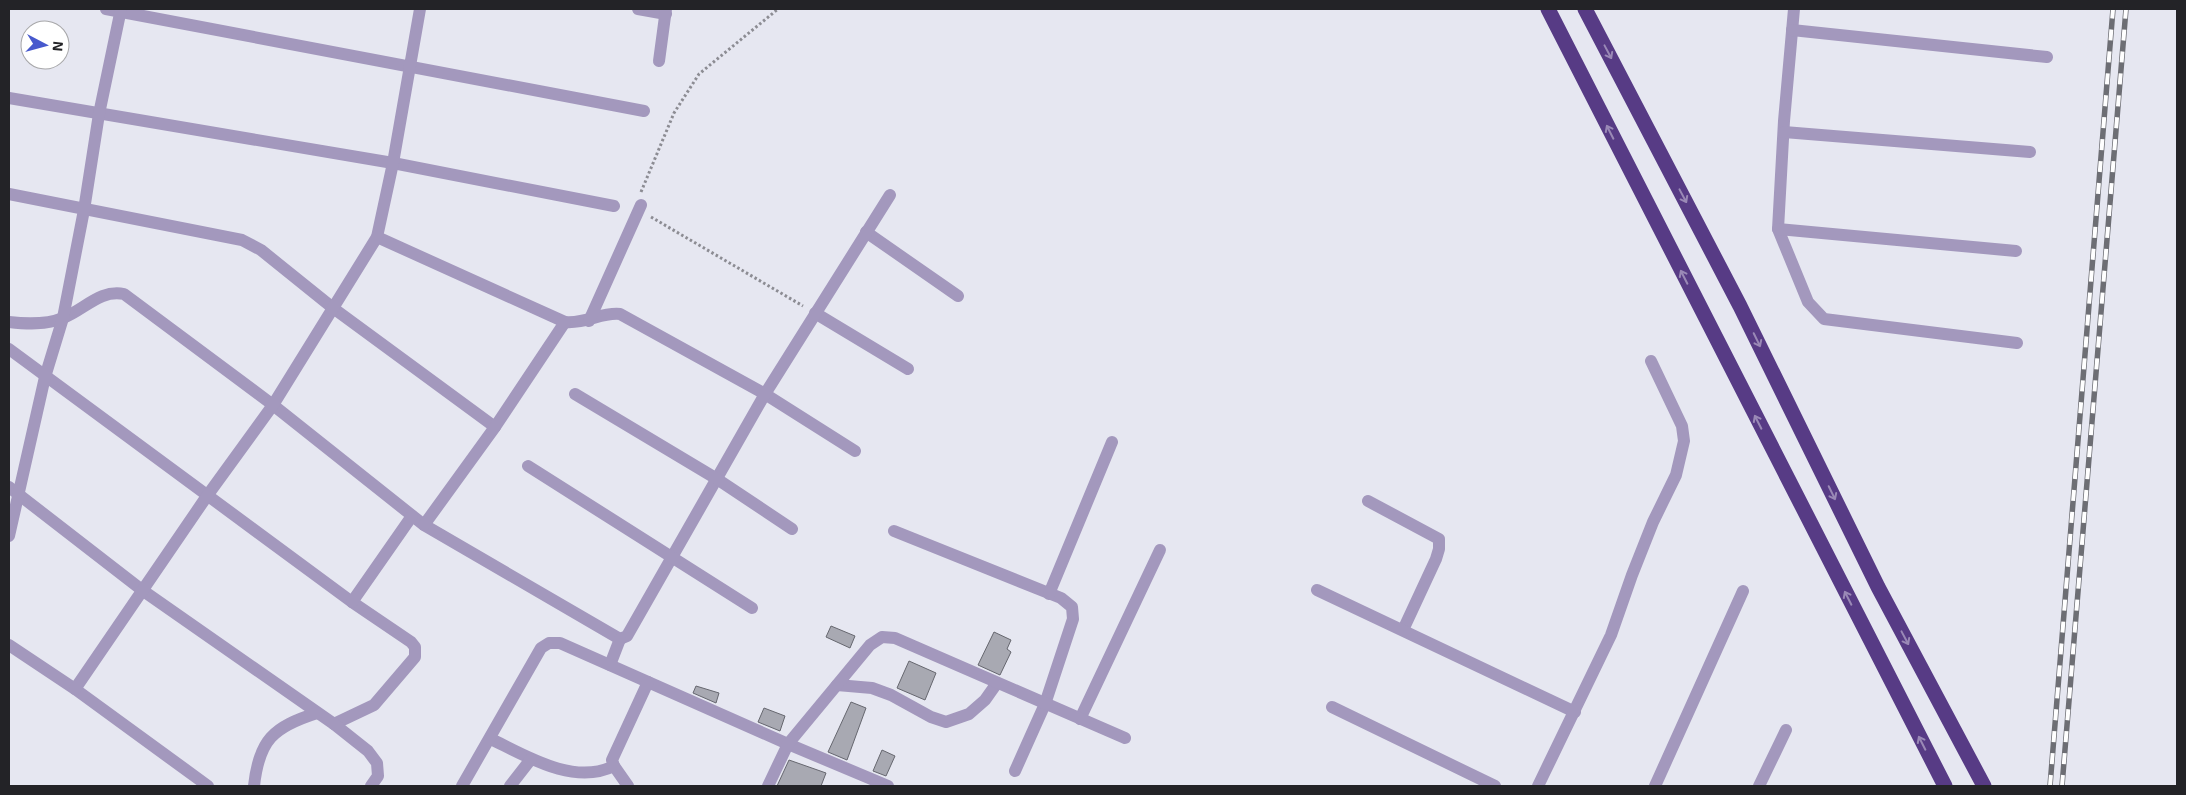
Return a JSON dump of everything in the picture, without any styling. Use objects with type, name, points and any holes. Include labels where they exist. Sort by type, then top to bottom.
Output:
[{"type":"highway","points":[[1548,9],[1945,786]]},
{"type":"highway","points":[[1585,9],[1740,306],[1878,587],[1984,786]]},
{"type":"street","points":[[106,9],[120,10],[644,111]]},
{"type":"street","points":[[75,689],[207,496],[273,404],[376,237],[393,163],[420,9]]},
{"type":"street","points":[[638,9],[666,11],[659,61]]},
{"type":"street","points":[[1794,9],[1778,229],[1808,302],[1824,320],[2017,343]]},
{"type":"street","points":[[9,536],[45,377],[63,318],[84,210],[99,114],[120,10]]},
{"type":"street","points":[[1792,30],[2047,57]]},
{"type":"street","points":[[9,98],[393,163],[614,206]]},
{"type":"street","points":[[1784,132],[2030,152]]},
{"type":"street","points":[[9,194],[242,240],[261,250],[333,308],[495,427]]},
{"type":"street","points":[[610,665],[620,639],[627,636],[765,394],[890,195]]},
{"type":"street","points":[[589,321],[641,205]]},
{"type":"street","points":[[1778,229],[2016,251]]},
{"type":"street","points":[[866,232],[958,296]]},
{"type":"street","points":[[376,237],[565,322],[578,323],[609,313],[620,314],[765,394],[856,451]]},
{"type":"street","points":[[9,322],[36,324],[63,318],[105,294],[116,292],[124,294],[273,404],[424,525],[620,639]]},
{"type":"street","points":[[815,313],[908,369]]},
{"type":"street","points":[[424,525],[495,427],[565,322]]},
{"type":"street","points":[[9,349],[415,647],[415,657],[374,705],[334,724]]},
{"type":"street","points":[[1538,786],[1612,635],[1632,575],[1653,522],[1676,474],[1681,457],[1684,441],[1682,426],[1651,361]]},
{"type":"street","points":[[574,394],[717,479],[792,530]]},
{"type":"street","points":[[1049,594],[1112,442]]},
{"type":"street","points":[[528,466],[752,608]]},
{"type":"street","points":[[9,487],[142,590],[334,724],[368,751],[377,763],[378,776],[371,786]]},
{"type":"street","points":[[1368,502],[1439,539],[1436,559],[1403,630]]},
{"type":"street","points":[[352,602],[412,516]]},
{"type":"street","points":[[894,531],[1061,598],[1072,607],[1073,619],[1045,704],[1015,771]]},
{"type":"street","points":[[1080,719],[1160,550]]},
{"type":"street","points":[[1317,590],[1575,712]]},
{"type":"street","points":[[1655,786],[1742,591]]},
{"type":"street","points":[[768,786],[788,744],[870,644],[882,637],[895,638],[1126,738]]},
{"type":"street","points":[[462,786],[491,739],[541,648],[549,643],[560,643],[888,786]]},
{"type":"street","points":[[9,645],[75,689],[208,786]]},
{"type":"street","points":[[628,786],[612,760],[648,682]]},
{"type":"street","points":[[837,685],[872,688],[891,695],[946,722],[969,714],[985,700],[997,683]]},
{"type":"street","points":[[1332,707],[1495,786]]},
{"type":"street","points":[[254,786],[257,761],[265,742],[279,729],[296,719],[317,713]]},
{"type":"street","points":[[1759,786],[1786,730]]},
{"type":"street","points":[[491,739],[531,759],[559,769],[582,773],[602,772],[614,766]]},
{"type":"street","points":[[510,786],[531,759]]},
{"type":"path","points":[[778,9],[699,74],[685,94],[674,113],[642,189],[641,205],[648,214],[815,313]]},
{"type":"building","points":[[831,626],[855,636],[850,648],[826,637]]},
{"type":"building","points":[[994,632],[1011,640],[1007,649],[1011,652],[1000,675],[978,665]]},
{"type":"building","points":[[909,661],[936,673],[925,700],[897,688]]},
{"type":"building","points":[[696,686],[719,693],[716,703],[693,693]]},
{"type":"building","points":[[851,702],[866,708],[847,760],[828,752]]},
{"type":"building","points":[[764,708],[785,716],[780,731],[758,722]]},
{"type":"building","points":[[882,750],[895,756],[886,776],[873,771]]},
{"type":"building","points":[[789,760],[826,773],[821,786],[777,786]]},
{"type":"railway","points":[[2050,786],[2113,9]]},
{"type":"railway","points":[[2062,786],[2126,9]]}]
